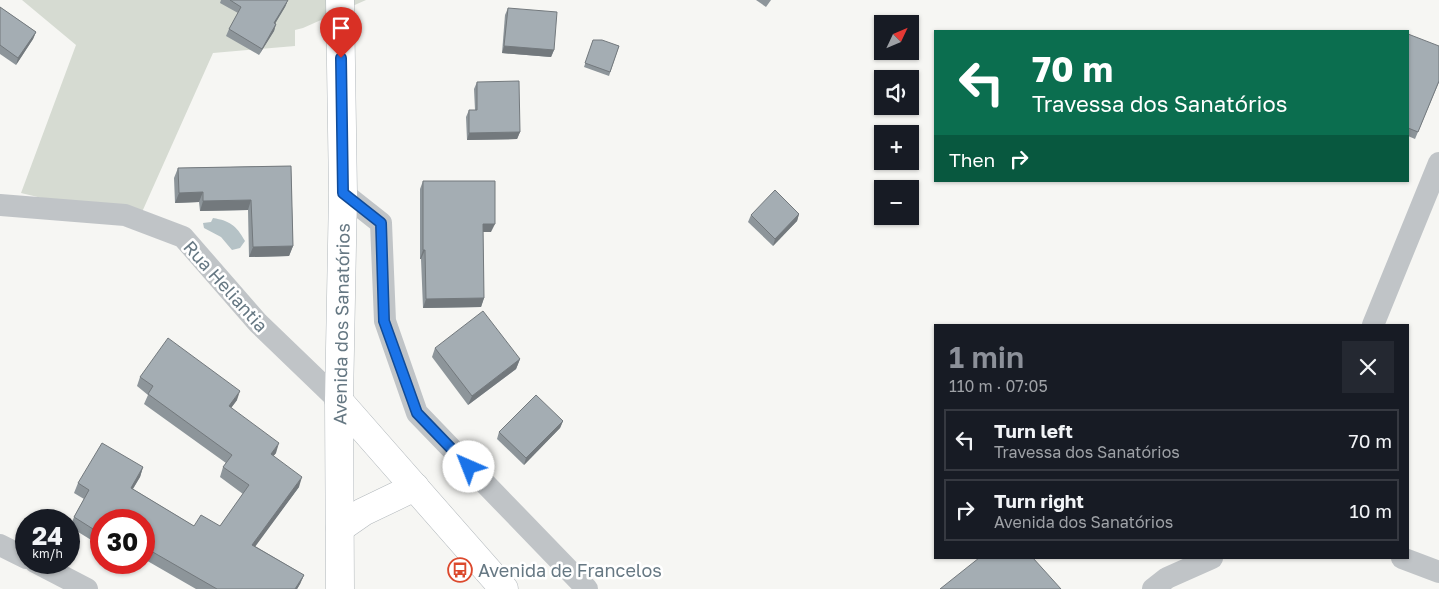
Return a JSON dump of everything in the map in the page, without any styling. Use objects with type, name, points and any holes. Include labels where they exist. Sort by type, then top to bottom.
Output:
[{"type":"main road","name":"Avenida dos Sanatórios","points":[[340,0],[343,193],[339,401],[340,589]]},
{"type":"main road","points":[[339,401],[504,589]]},
{"type":"main road","points":[[340,528],[363,512],[415,487]]},
{"type":"street","points":[[1373,324],[1439,163]]},
{"type":"street","points":[[343,193],[381,223],[384,321],[417,413],[587,589]]},
{"type":"street","name":"Rua Heliantia","points":[[0,205],[125,215],[183,237],[258,323],[339,401]]},
{"type":"street","points":[[0,545],[15,552]]},
{"type":"street","points":[[1153,589],[1168,578],[1210,559]]},
{"type":"street","points":[[1405,559],[1439,572]]},
{"type":"street","points":[[58,574],[87,589]]},
{"type":"shaded area","points":[[22,0],[366,0],[295,30],[295,46],[213,53],[138,221],[21,193],[76,45]]},
{"type":"shaded area","points":[[213,218],[228,222],[239,231],[245,241],[240,248],[232,250],[221,237],[204,228],[203,223],[211,222]]},
{"type":"building","points":[[230,0],[288,0],[274,23],[276,24],[262,49],[229,29],[241,7]]},
{"type":"building","points":[[0,7],[36,32],[18,58],[0,45]]},
{"type":"building","points":[[508,8],[557,12],[554,50],[504,46]]},
{"type":"building","points":[[1409,34],[1439,46],[1439,81],[1418,132],[1409,128]]},
{"type":"building","points":[[593,40],[602,40],[619,46],[610,72],[585,63]]},
{"type":"building","points":[[519,81],[520,132],[469,133],[469,110],[477,110],[477,82]]},
{"type":"building","points":[[291,166],[293,246],[253,247],[251,200],[203,201],[203,192],[179,193],[178,168]]},
{"type":"building","points":[[423,181],[495,181],[495,224],[483,224],[484,298],[426,299],[425,250],[423,250]]},
{"type":"building","points":[[775,190],[799,214],[775,239],[751,215]]},
{"type":"building","points":[[483,311],[520,359],[472,396],[435,348]]},
{"type":"building","points":[[168,338],[240,391],[229,406],[279,443],[271,454],[302,477],[252,545],[304,575],[295,589],[217,589],[155,553],[155,509],[90,509],[90,527],[80,521],[80,509],[78,509],[89,490],[78,483],[102,443],[143,467],[131,488],[194,526],[201,515],[220,526],[249,485],[223,467],[232,455],[148,394],[153,386],[140,377]]},
{"type":"building","points":[[536,395],[563,421],[526,458],[499,432]]},
{"type":"building","points":[[978,559],[1034,559],[1061,589],[940,589]]},
{"type":"place","name":"Avenida de Francelos","points":[[460,570]]},
{"type":"route","points":[[341,58],[343,193],[381,223],[384,321],[417,413],[469,467]]}]
